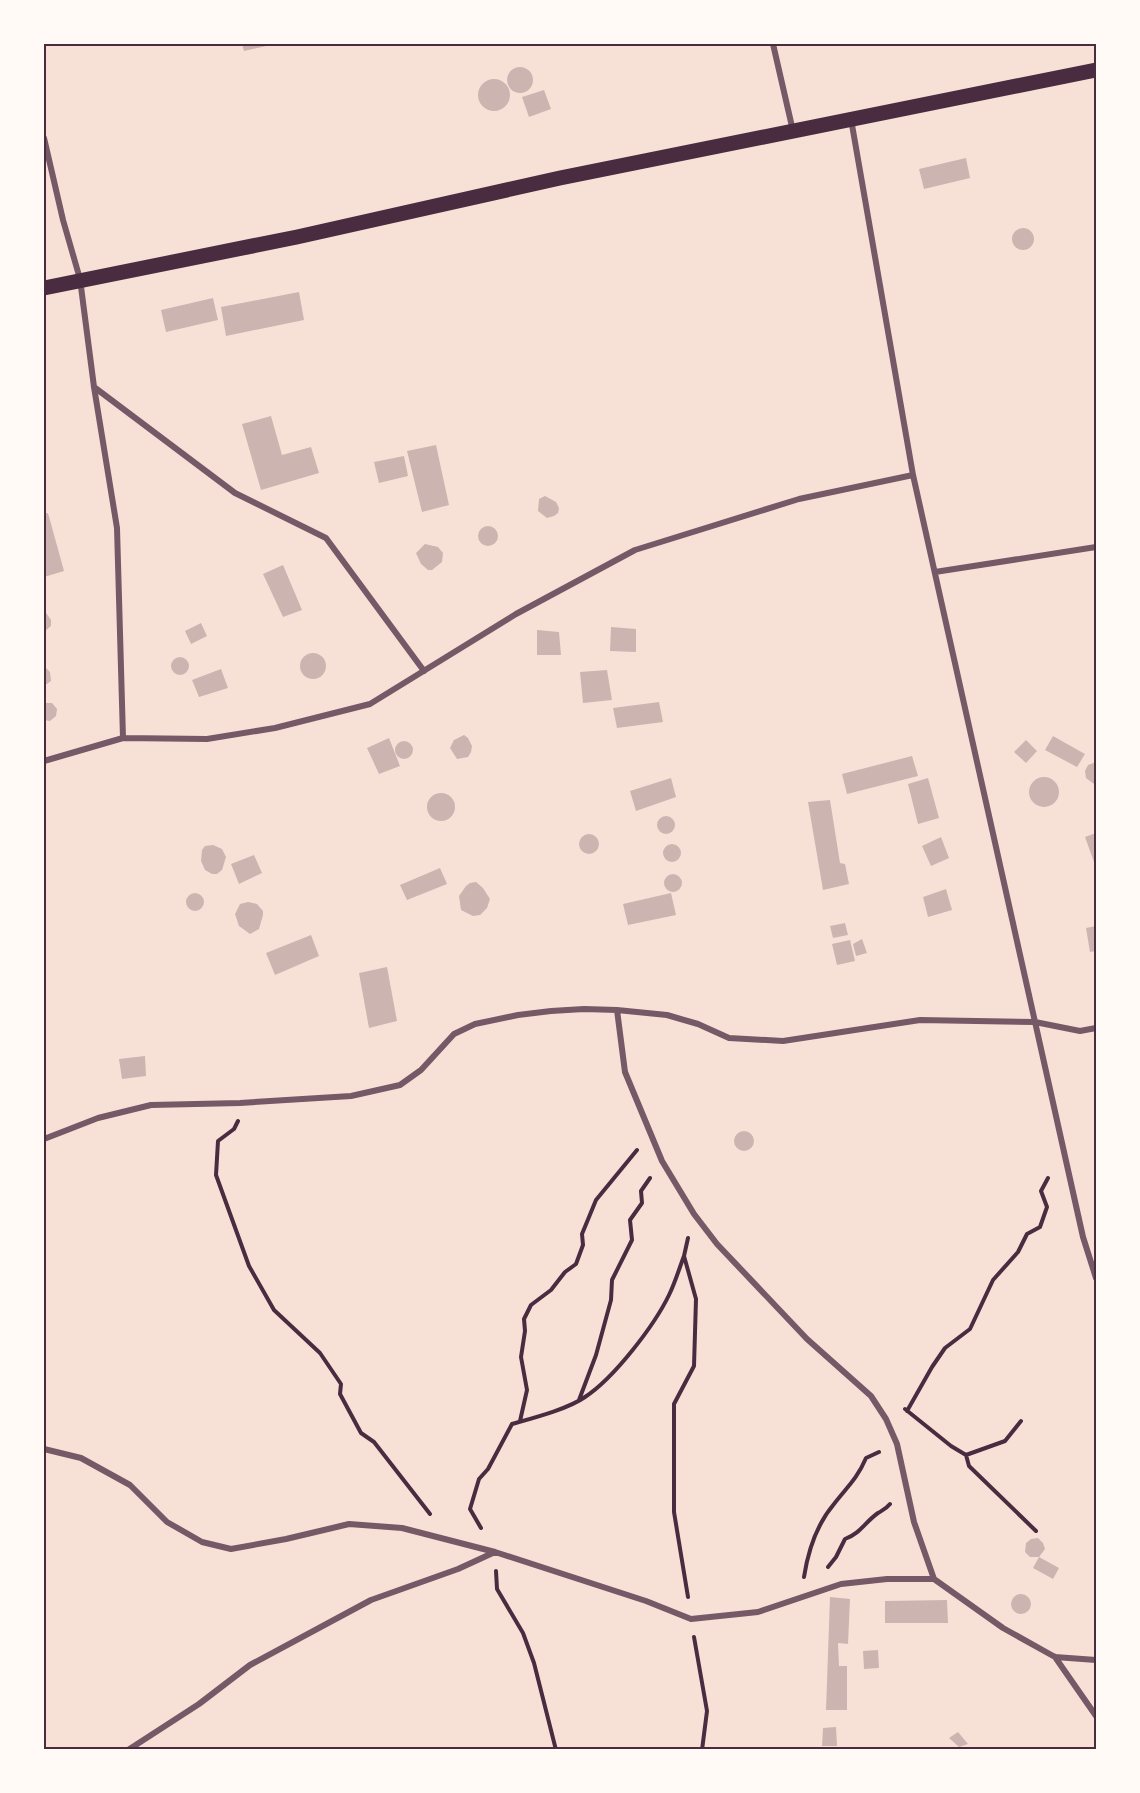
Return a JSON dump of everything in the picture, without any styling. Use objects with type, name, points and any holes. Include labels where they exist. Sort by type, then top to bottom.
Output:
[{"type":"main road","points":[[44,288],[297,237],[560,178],[1096,70]]},
{"type":"street","points":[[773,44],[793,131]]},
{"type":"street","points":[[851,119],[913,475],[1064,1156],[1083,1237],[1096,1278]]},
{"type":"street","points":[[44,138],[63,220],[80,279],[93,387],[117,528],[123,738]]},
{"type":"street","points":[[93,387],[235,493],[326,538],[424,671]]},
{"type":"street","points":[[44,761],[123,738],[207,739],[275,728],[370,704],[516,614],[635,550],[799,499],[913,475]]},
{"type":"street","points":[[935,572],[1096,547]]},
{"type":"street","points":[[44,1139],[98,1118],[151,1105],[240,1103],[351,1096],[400,1084],[421,1070],[454,1034],[475,1024],[518,1014],[584,1009],[667,1015],[698,1024],[729,1038],[783,1041],[920,1020],[1035,1022],[1080,1031],[1096,1028]]},
{"type":"street","points":[[617,1010],[625,1072],[662,1161],[694,1214],[717,1244],[807,1339],[871,1396],[886,1419],[897,1444],[914,1522],[934,1579],[1003,1628],[1055,1657],[1096,1660]]},
{"type":"street","points":[[44,1449],[81,1458],[130,1485],[167,1522],[202,1542],[231,1549],[349,1524],[402,1527],[495,1552],[646,1601],[691,1619],[758,1612],[841,1584],[887,1579],[934,1579]]},
{"type":"street","points":[[128,1749],[199,1704],[250,1665],[290,1643],[371,1600],[458,1569],[495,1552]]},
{"type":"street","points":[[1055,1657],[1096,1716]]},
{"type":"path","points":[[240,1103],[241,1116],[234,1129],[218,1141],[216,1175],[249,1266],[274,1310],[320,1353],[341,1384],[340,1394],[361,1433],[374,1442],[432,1517]]},
{"type":"path","points":[[520,1421],[527,1390],[521,1357],[525,1331],[524,1319],[531,1305],[551,1290],[565,1272],[576,1264],[583,1245],[582,1234],[596,1200],[651,1133]]},
{"type":"path","points":[[907,1411],[945,1348],[970,1329],[993,1281],[1018,1252],[1027,1234],[1040,1227],[1047,1207],[1041,1191],[1064,1156]]},
{"type":"path","points":[[579,1400],[596,1356],[611,1300],[612,1280],[632,1240],[630,1220],[642,1203],[641,1191],[662,1161]]},
{"type":"path","points":[[556,1749],[540,1694],[534,1663],[523,1633],[497,1589],[495,1552],[470,1509],[479,1479],[488,1469],[512,1424],[540,1416],[584,1398],[613,1372],[647,1331],[669,1296],[684,1256],[694,1214]]},
{"type":"path","points":[[684,1256],[696,1299],[694,1366],[674,1404],[674,1512],[707,1711],[702,1749]]},
{"type":"path","points":[[871,1396],[907,1411],[966,1455],[969,1466],[1036,1531]]},
{"type":"path","points":[[966,1455],[1005,1441],[1021,1421]]},
{"type":"path","points":[[801,1597],[810,1548],[832,1505],[858,1477],[866,1458],[897,1444]]},
{"type":"path","points":[[801,1597],[836,1557],[845,1539],[857,1534],[877,1514],[888,1508],[898,1491],[907,1490]]},
{"type":"building","points":[[242,44],[275,44],[244,51]]},
{"type":"building","points":[[520,67],[529,71],[533,80],[529,89],[520,93],[511,89],[507,80],[511,71]]},
{"type":"building","points":[[494,79],[505,84],[510,95],[505,106],[494,111],[483,106],[478,95],[483,84]]},
{"type":"building","points":[[544,90],[551,109],[529,117],[522,97]]},
{"type":"building","points":[[966,158],[970,178],[924,189],[919,169]]},
{"type":"building","points":[[1023,228],[1031,231],[1034,239],[1031,247],[1023,250],[1015,247],[1012,239],[1015,231]]},
{"type":"building","points":[[299,292],[304,320],[226,336],[221,307]]},
{"type":"building","points":[[213,298],[218,320],[166,332],[161,310]]},
{"type":"building","points":[[271,416],[282,455],[311,447],[319,473],[261,490],[242,424]]},
{"type":"building","points":[[436,445],[449,505],[422,512],[407,451]]},
{"type":"building","points":[[404,456],[408,476],[379,483],[374,462]]},
{"type":"building","points":[[545,496],[556,502],[559,508],[558,513],[547,518],[538,511],[539,499]]},
{"type":"building","points":[[48,513],[64,571],[44,577],[44,514]]},
{"type":"building","points":[[488,526],[495,529],[498,536],[495,543],[488,546],[481,543],[478,536],[481,529]]},
{"type":"building","points":[[425,544],[438,547],[443,553],[442,562],[432,570],[428,570],[421,564],[416,553]]},
{"type":"building","points":[[283,565],[302,610],[283,617],[263,574]]},
{"type":"building","points":[[44,610],[51,620],[51,626],[44,632]]},
{"type":"building","points":[[201,623],[207,636],[191,644],[185,631]]},
{"type":"building","points":[[611,627],[636,629],[636,652],[610,651]]},
{"type":"building","points":[[537,630],[559,632],[561,655],[537,655]]},
{"type":"building","points":[[313,653],[322,657],[326,666],[322,675],[313,679],[304,675],[300,666],[304,657]]},
{"type":"building","points":[[180,657],[186,660],[189,666],[186,672],[180,675],[174,672],[171,666],[174,660]]},
{"type":"building","points":[[44,666],[50,672],[51,681],[44,686]]},
{"type":"building","points":[[221,669],[228,688],[199,697],[192,680]]},
{"type":"building","points":[[607,670],[612,700],[583,703],[580,672]]},
{"type":"building","points":[[659,702],[663,722],[617,728],[613,708]]},
{"type":"building","points":[[44,703],[52,703],[57,709],[56,716],[50,721],[44,720]]},
{"type":"building","points":[[464,735],[472,746],[471,752],[468,757],[457,759],[450,748],[454,740]]},
{"type":"building","points":[[1053,736],[1085,754],[1077,767],[1045,750]]},
{"type":"building","points":[[389,738],[400,766],[379,774],[367,748]]},
{"type":"building","points":[[1026,740],[1037,751],[1026,763],[1014,752]]},
{"type":"building","points":[[404,741],[410,744],[413,750],[410,756],[404,759],[398,756],[395,750],[398,744]]},
{"type":"building","points":[[912,756],[918,776],[847,794],[842,774]]},
{"type":"building","points":[[1096,762],[1096,784],[1094,784],[1086,778],[1085,771],[1088,765]]},
{"type":"building","points":[[1044,777],[1050,778],[1058,786],[1058,798],[1050,806],[1044,807],[1038,806],[1030,798],[1029,792],[1030,786],[1038,778]]},
{"type":"building","points":[[671,778],[676,797],[636,811],[630,791]]},
{"type":"building","points":[[928,778],[939,818],[918,824],[908,784]]},
{"type":"building","points":[[441,793],[451,797],[455,807],[451,817],[441,821],[431,817],[427,807],[431,797]]},
{"type":"building","points":[[830,800],[840,863],[845,864],[849,884],[823,890],[808,802]]},
{"type":"building","points":[[666,816],[672,819],[675,825],[672,831],[666,834],[660,831],[657,825],[660,819]]},
{"type":"building","points":[[1096,833],[1096,862],[1094,862],[1085,837]]},
{"type":"building","points":[[589,834],[596,837],[599,844],[596,851],[589,854],[582,851],[579,844],[582,837]]},
{"type":"building","points":[[941,837],[949,858],[931,866],[922,846]]},
{"type":"building","points":[[672,844],[678,847],[681,853],[678,859],[672,862],[666,859],[663,853],[666,847]]},
{"type":"building","points":[[213,845],[222,849],[226,857],[222,870],[217,874],[205,870],[201,861],[202,850],[205,846]]},
{"type":"building","points":[[254,855],[262,873],[239,884],[231,864]]},
{"type":"building","points":[[440,868],[447,884],[407,900],[400,885]]},
{"type":"building","points":[[673,874],[679,877],[682,883],[679,889],[673,892],[667,889],[664,883],[667,877]]},
{"type":"building","points":[[476,882],[490,899],[487,908],[480,915],[473,916],[461,910],[459,896],[466,886]]},
{"type":"building","points":[[946,889],[952,910],[928,917],[923,897]]},
{"type":"building","points":[[195,893],[201,896],[204,902],[201,908],[195,911],[189,908],[186,902],[189,896]]},
{"type":"building","points":[[671,893],[676,915],[628,925],[623,904]]},
{"type":"building","points":[[248,902],[257,904],[263,911],[259,929],[250,934],[239,926],[235,914],[240,904]]},
{"type":"building","points":[[845,923],[848,935],[833,938],[830,926]]},
{"type":"building","points":[[1096,926],[1096,951],[1090,952],[1086,928]]},
{"type":"building","points":[[311,935],[319,956],[275,975],[266,953]]},
{"type":"building","points":[[862,939],[867,953],[856,956],[853,944]]},
{"type":"building","points":[[850,940],[855,961],[837,965],[832,944]]},
{"type":"building","points":[[387,967],[397,1021],[369,1028],[359,973]]},
{"type":"building","points":[[145,1056],[146,1076],[122,1079],[119,1059]]},
{"type":"building","points":[[740,1131],[748,1131],[754,1137],[754,1145],[748,1151],[740,1151],[734,1145],[734,1137]]},
{"type":"building","points":[[1038,1538],[1045,1549],[1039,1557],[1030,1557],[1025,1552],[1026,1543]]},
{"type":"building","points":[[1039,1557],[1059,1568],[1053,1579],[1033,1568]]},
{"type":"building","points":[[1021,1594],[1028,1597],[1031,1604],[1028,1611],[1021,1614],[1014,1611],[1011,1604],[1014,1597]]},
{"type":"building","points":[[830,1597],[850,1599],[848,1644],[838,1643],[839,1666],[847,1666],[847,1710],[826,1710]]},
{"type":"building","points":[[947,1600],[948,1623],[885,1623],[885,1601]]},
{"type":"building","points":[[878,1650],[879,1668],[864,1669],[863,1651]]},
{"type":"building","points":[[836,1727],[837,1746],[822,1746],[823,1728]]},
{"type":"building","points":[[958,1732],[968,1744],[959,1747],[949,1738]]}]
